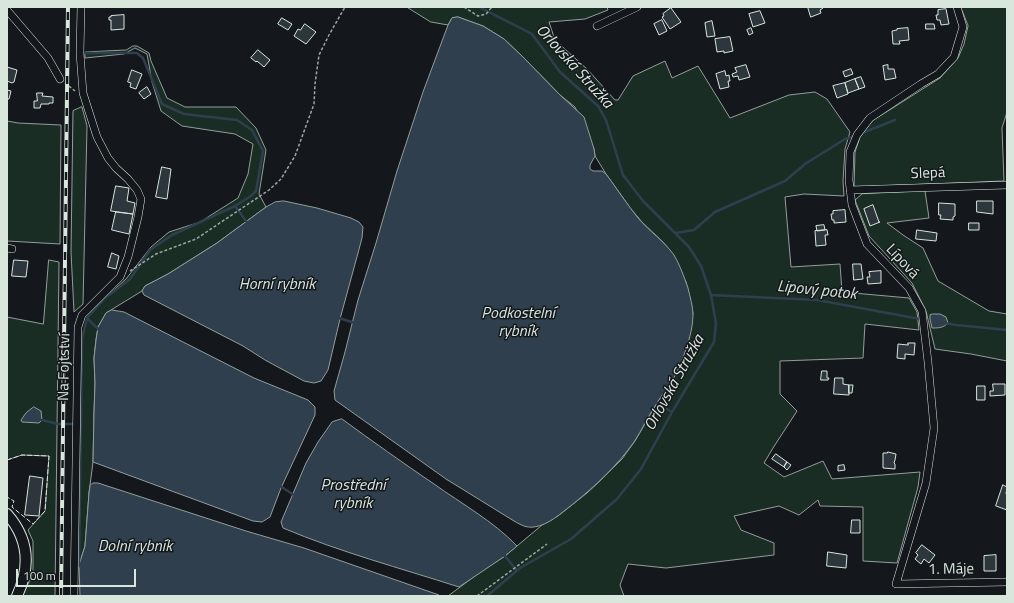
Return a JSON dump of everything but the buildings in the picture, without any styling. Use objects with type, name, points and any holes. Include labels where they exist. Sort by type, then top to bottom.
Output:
[{"type":"street","name":"Na Fojtství","points":[[74,596],[78,327],[82,315],[120,277],[128,257],[141,199],[137,190],[108,158],[97,137],[83,93],[80,53],[81,7]]},
{"type":"street","points":[[597,26],[638,7]]},
{"type":"street","name":"Lípová","points":[[896,584],[926,483],[934,428],[928,362],[922,311],[909,288],[867,244],[852,206],[849,180],[850,152],[857,135],[870,118],[938,74],[954,57],[963,27],[957,7]]},
{"type":"street","points":[[7,10],[48,58],[60,79]]},
{"type":"street","name":"Slepá","points":[[850,190],[1007,185]]},
{"type":"street","points":[[7,514],[22,537],[25,550],[25,574],[17,596]]},
{"type":"street","name":"1. Máje","points":[[896,584],[1007,582]]},
{"type":"path","points":[[120,277],[156,254],[196,239],[269,190],[282,179],[295,156],[314,104],[315,84],[320,55],[329,35],[345,7]]},
{"type":"path","points":[[464,7],[478,16],[486,14],[492,7]]},
{"type":"path","points":[[60,79],[76,91],[83,93]]},
{"type":"path","points":[[476,596],[547,544]]},
{"type":"green space","points":[[407,7],[607,7],[608,10],[585,19],[549,22],[555,40],[587,69],[615,100],[618,100],[633,76],[665,61],[672,78],[698,66],[730,118],[789,95],[815,92],[827,99],[850,132],[845,149],[843,181],[844,196],[804,194],[785,197],[791,267],[840,264],[842,292],[909,298],[917,312],[919,330],[865,324],[863,358],[780,361],[780,394],[797,411],[764,463],[784,477],[823,461],[832,479],[920,472],[918,487],[897,563],[863,561],[863,507],[820,506],[818,500],[799,515],[779,506],[734,516],[741,530],[774,543],[774,555],[666,568],[628,564],[620,585],[624,596],[448,596],[505,556],[542,525],[558,516],[587,493],[622,459],[635,441],[670,384],[693,314],[686,282],[673,255],[664,243],[631,209],[606,174],[595,156],[594,149],[575,107],[560,95],[504,39],[483,26],[458,17],[452,18],[448,25],[431,22]]},
{"type":"green space","points":[[961,7],[1007,7],[1007,112],[1002,128],[1004,181],[854,187],[855,152],[860,137],[872,121],[940,78],[958,58],[964,44],[968,26]]},
{"type":"green space","points":[[133,46],[137,46],[149,53],[167,98],[185,107],[236,107],[256,128],[266,150],[259,194],[266,207],[217,243],[168,274],[145,286],[142,291],[106,313],[98,327],[94,358],[95,383],[93,462],[85,546],[79,565],[82,339],[87,318],[105,298],[126,279],[151,247],[169,232],[200,222],[238,198],[248,174],[253,144],[235,134],[182,126],[161,111],[152,82],[147,54],[135,48],[124,54],[85,58],[85,52],[126,50]]},
{"type":"green space","points":[[82,107],[87,126],[83,304],[74,312],[71,252],[73,111]]},
{"type":"green space","points":[[7,121],[61,125],[60,244],[7,241]]},
{"type":"green space","points":[[925,191],[929,218],[887,223],[923,248],[938,281],[989,311],[1007,314],[1007,361],[935,349],[926,311],[912,283],[869,236],[855,200],[862,194]]},
{"type":"green space","points":[[49,260],[59,262],[55,596],[22,596],[33,574],[33,541],[28,530],[45,511],[49,456],[22,455],[7,460],[7,317],[43,324]]},
{"type":"water","name":"Podkostelní rybník","points":[[458,17],[483,26],[504,39],[584,117],[595,156],[590,165],[590,169],[593,171],[602,171],[606,174],[638,218],[666,245],[674,255],[688,288],[692,308],[693,315],[691,332],[679,368],[634,442],[613,467],[581,497],[550,521],[534,527],[526,527],[519,524],[446,479],[335,400],[334,391],[358,300],[397,171],[423,92],[448,25],[452,18]]},
{"type":"water","name":"Horní rybník","points":[[284,201],[317,208],[351,218],[359,222],[363,227],[362,238],[328,370],[321,381],[314,383],[304,381],[243,346],[144,295],[142,291],[145,286],[168,274],[217,243],[266,207],[275,202]]},
{"type":"water","points":[[112,310],[124,312],[254,378],[308,400],[315,407],[315,415],[281,488],[270,517],[262,522],[253,521],[93,462],[95,383],[94,358],[96,340],[98,327],[106,313]]},
{"type":"water","points":[[940,314],[946,317],[948,323],[941,327],[932,328],[930,315]]},
{"type":"water","points":[[34,407],[41,411],[42,420],[39,423],[22,422],[21,420],[26,413]]},
{"type":"water","name":"Prostřední rybník","points":[[342,419],[488,521],[517,546],[505,556],[459,587],[348,552],[283,528],[281,522],[306,463],[332,422]]},
{"type":"water","name":"Dolní rybník","points":[[93,483],[98,483],[246,531],[304,548],[440,596],[80,596],[79,565],[85,546],[89,493],[90,486]]},
{"type":"waterway","name":"Orlovská Stružka","points":[[479,7],[532,34],[560,72],[598,106],[606,120],[623,175],[643,201],[689,247],[701,266],[711,295],[716,323],[714,342],[672,412],[641,469],[617,499],[571,539],[520,568],[487,596]]},
{"type":"waterway","points":[[81,567],[79,565],[82,339],[87,318],[105,298],[130,279],[150,250],[172,235],[235,206],[251,196],[256,191],[263,151],[252,130],[237,120],[184,114],[162,104],[143,58],[137,53],[85,53]]},
{"type":"waterway","points":[[862,133],[895,120]]},
{"type":"waterway","points":[[676,233],[694,230],[715,212],[785,181],[805,164],[845,139],[855,136]]},
{"type":"waterway","points":[[235,206],[249,225]]},
{"type":"waterway","name":"Lipový potok","points":[[711,295],[817,300],[920,319]]},
{"type":"waterway","points":[[87,318],[100,331]]},
{"type":"waterway","points":[[339,318],[355,323]]},
{"type":"waterway","name":"Lipový potok","points":[[944,323],[1007,330]]},
{"type":"waterway","points":[[655,402],[672,412]]},
{"type":"waterway","points":[[42,420],[58,424],[75,424]]},
{"type":"waterway","points":[[280,486],[294,495]]},
{"type":"waterway","points":[[503,555],[517,571]]},
{"type":"railway","points":[[61,596],[68,7]]},
{"type":"fence","points":[[7,460],[22,455],[49,456],[45,511],[33,524],[12,507],[14,501],[7,497]]}]
